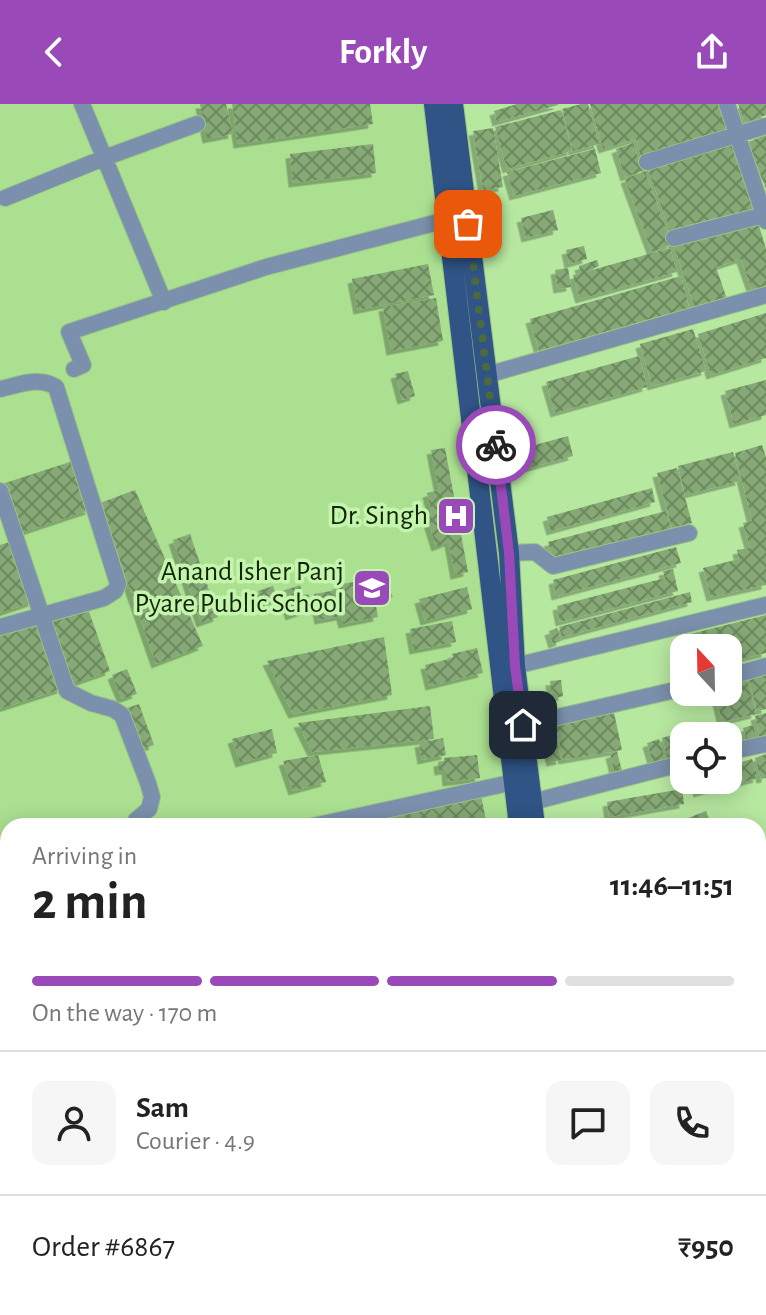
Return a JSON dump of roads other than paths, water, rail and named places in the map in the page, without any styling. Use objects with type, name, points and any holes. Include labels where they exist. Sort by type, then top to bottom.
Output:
[{"type":"main road","points":[[434,104],[518,818]]},
{"type":"main road","points":[[453,104],[509,553],[515,666],[534,818]]},
{"type":"street","points":[[82,104],[164,302]]},
{"type":"street","points":[[674,238],[765,218],[727,104]]},
{"type":"street","points":[[5,198],[197,124]]},
{"type":"street","points":[[647,162],[766,126]]},
{"type":"street","points":[[74,369],[83,365],[69,332],[266,267],[446,220]]},
{"type":"street","points":[[487,375],[766,295]]},
{"type":"street","points":[[0,389],[39,380],[56,387],[118,584],[115,591],[104,598],[0,627]]},
{"type":"street","points":[[0,491],[67,691],[122,715],[152,797],[149,809],[138,818]]},
{"type":"street","points":[[509,553],[535,552],[553,566],[689,533]]},
{"type":"street","points":[[515,666],[766,605]]},
{"type":"street","points":[[742,673],[766,666]]},
{"type":"street","points":[[523,725],[670,691]]},
{"type":"street","points":[[742,749],[766,744]]},
{"type":"street","points":[[532,802],[670,767]]},
{"type":"street","points":[[350,818],[514,782]]},
{"type":"place","name":"Dr. Singh","points":[[456,516]]},
{"type":"place","name":"Anand Isher Panj Pyare Public School","points":[[372,588]]}]
